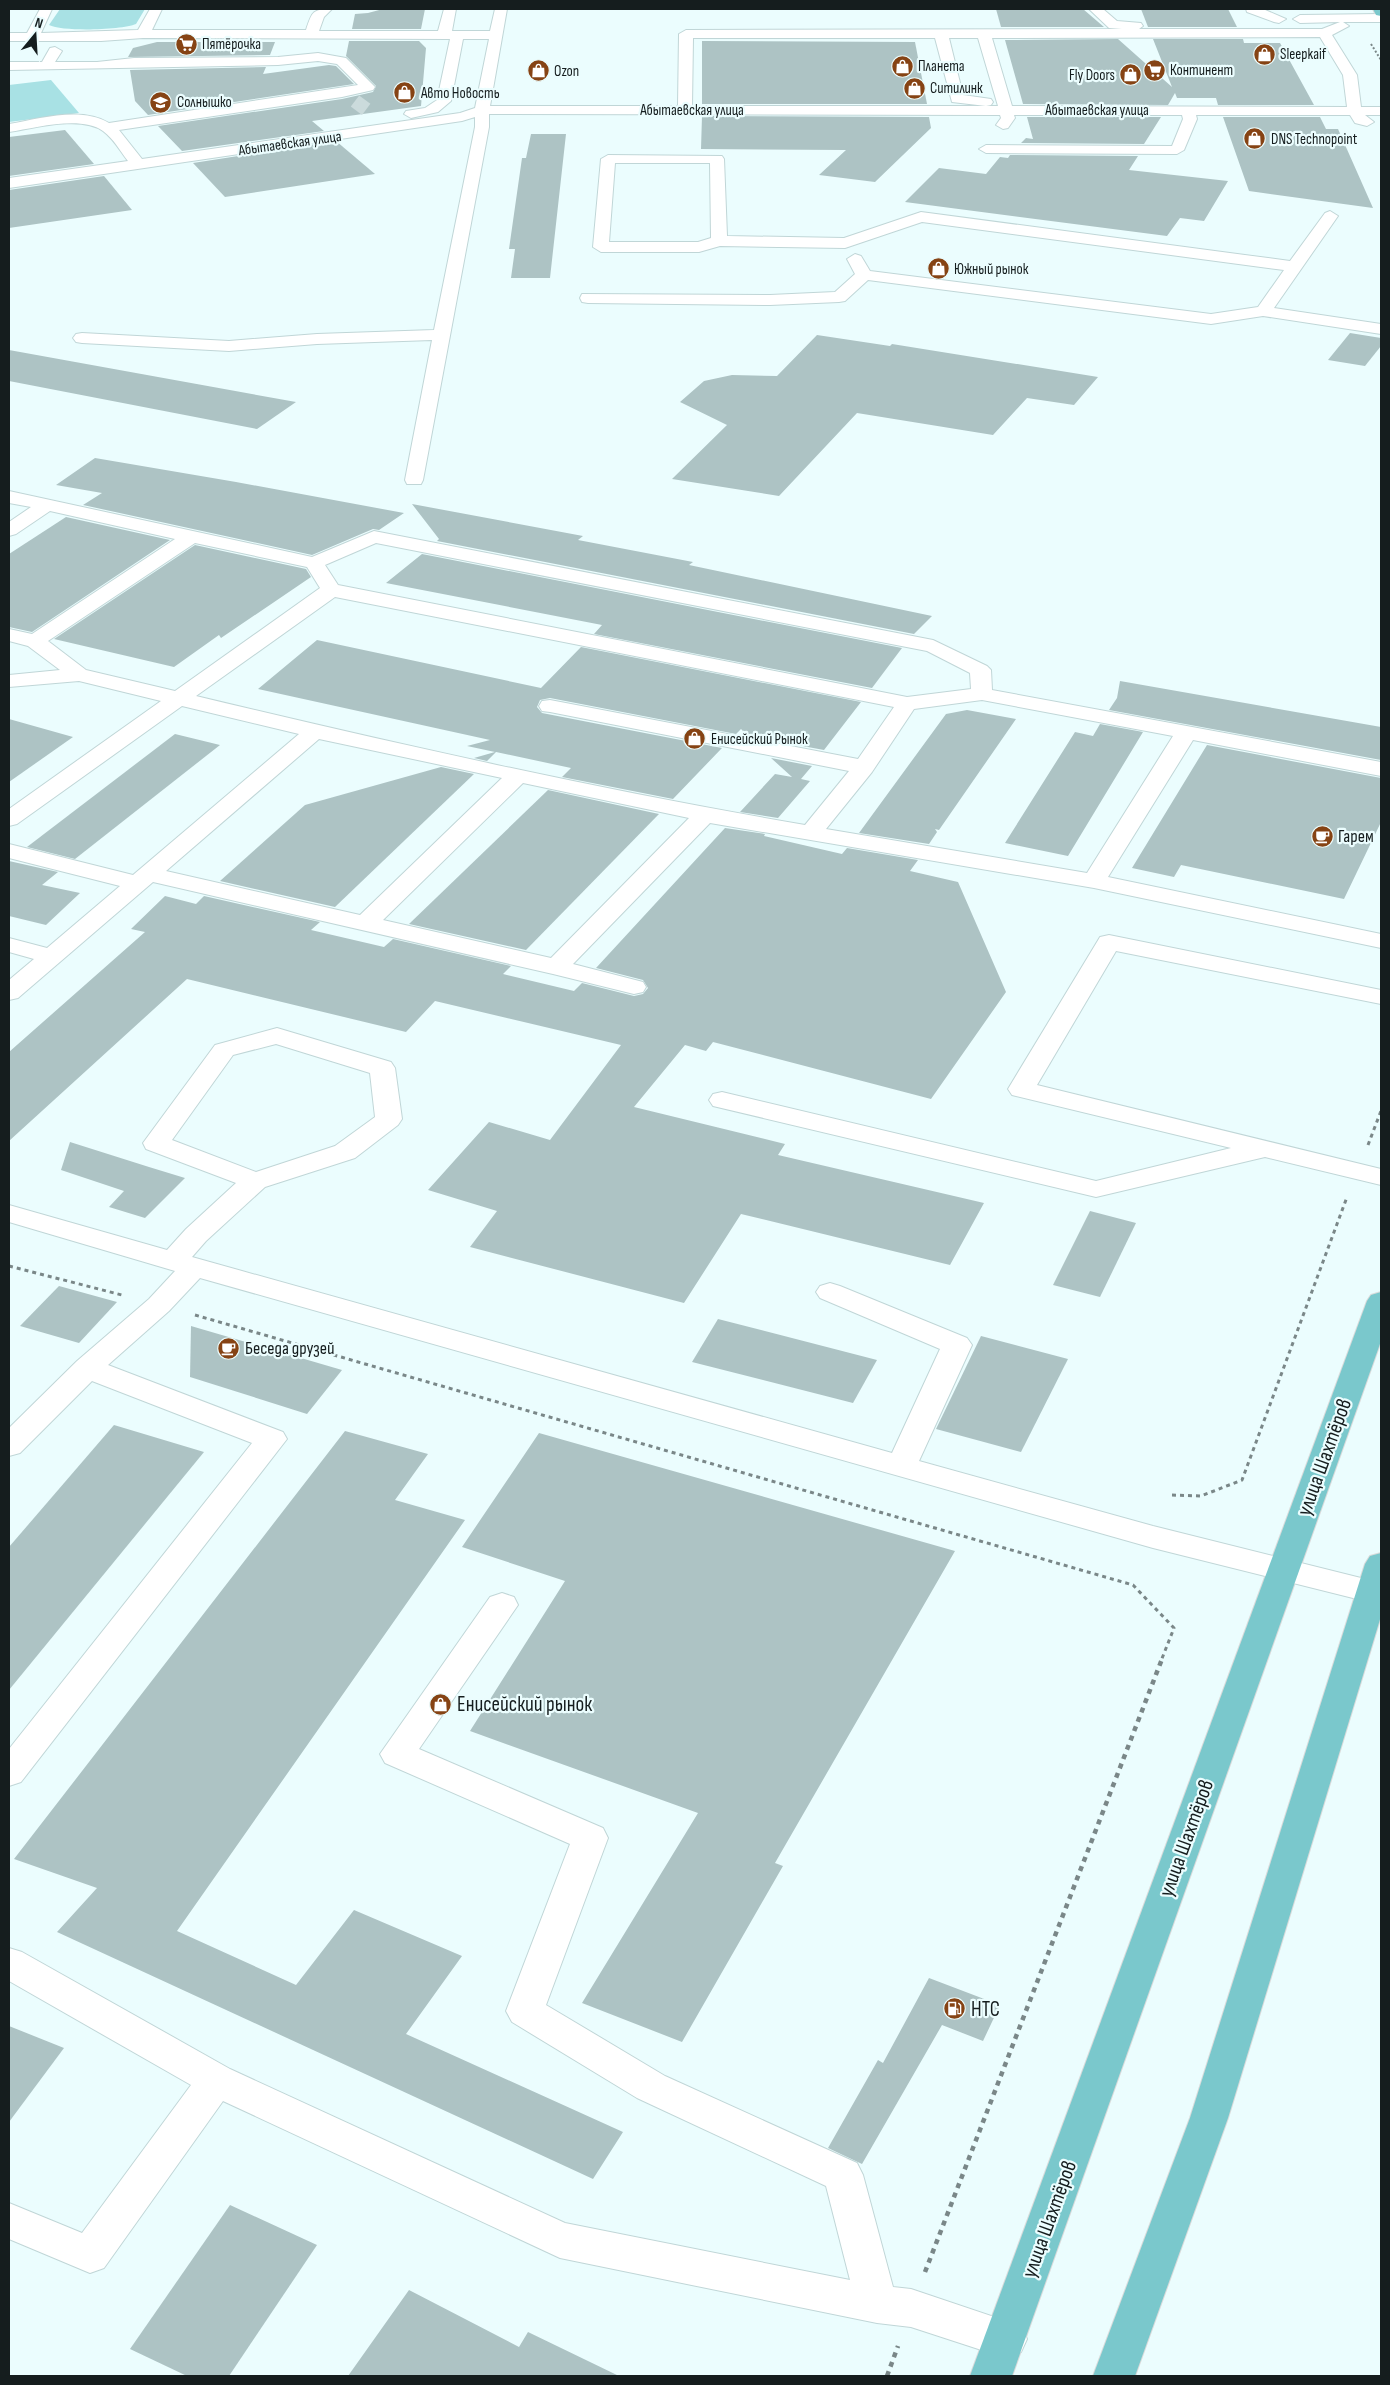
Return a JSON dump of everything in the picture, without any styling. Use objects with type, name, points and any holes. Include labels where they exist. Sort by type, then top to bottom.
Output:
[{"type":"main road","name":"улица Шахтёров","points":[[991,2376],[1381,1301]]},
{"type":"main road","points":[[1114,2376],[1209,2118],[1378,1583]]},
{"type":"street","points":[[32,37],[46,9]]},
{"type":"street","points":[[142,34],[156,9]]},
{"type":"street","points":[[311,35],[318,15],[326,9]]},
{"type":"street","points":[[390,128],[374,116],[431,111],[439,108],[444,102],[451,35],[450,9]]},
{"type":"street","points":[[414,480],[482,127],[482,110],[501,9]]},
{"type":"street","points":[[1095,9],[1114,25],[1132,26],[1249,26],[1279,19],[1381,18]]},
{"type":"street","points":[[1252,9],[1279,19]]},
{"type":"street","points":[[685,110],[686,34],[1324,33],[1360,19]]},
{"type":"street","points":[[1324,33],[1350,75],[1355,111]]},
{"type":"street","points":[[9,37],[142,34],[497,35]]},
{"type":"street","points":[[940,34],[957,99],[1005,107]]},
{"type":"street","points":[[984,34],[1008,118],[986,149],[1177,150],[1190,119],[1187,110]]},
{"type":"street","points":[[318,57],[325,35]]},
{"type":"street","points":[[46,66],[64,37]]},
{"type":"street","points":[[9,66],[97,66],[134,62],[278,61],[318,57],[341,61],[368,87],[342,93],[108,127],[94,122],[72,120],[9,128]]},
{"type":"street","points":[[342,93],[355,101]]},
{"type":"street","name":"Абытаевская улица","points":[[9,184],[462,118],[482,110],[1005,107],[1355,111],[1380,118]]},
{"type":"street","points":[[108,127],[138,164]]},
{"type":"street","points":[[718,241],[717,159],[608,160],[601,247],[699,247],[718,241],[844,243],[921,217],[1296,267]]},
{"type":"street","points":[[1263,312],[1330,216]]},
{"type":"street","points":[[844,243],[864,275]]},
{"type":"street","points":[[588,298],[770,300],[839,297],[864,275],[1211,319],[1263,312],[1381,329]]},
{"type":"street","points":[[82,338],[229,346],[317,339],[442,335]]},
{"type":"street","points":[[9,497],[314,564],[374,537],[924,644],[933,646],[980,670],[982,694]]},
{"type":"street","points":[[9,530],[47,505]]},
{"type":"street","points":[[35,641],[192,536]]},
{"type":"street","points":[[314,564],[331,590],[907,702],[982,694],[1186,734],[1381,769]]},
{"type":"street","points":[[9,819],[331,590]]},
{"type":"street","points":[[9,635],[35,641],[79,675]]},
{"type":"street","points":[[9,681],[79,675],[315,731],[705,815],[1094,881],[1381,941]]},
{"type":"street","points":[[811,832],[864,767],[907,702]]},
{"type":"street","points":[[550,706],[864,767]]},
{"type":"street","points":[[9,993],[315,731]]},
{"type":"street","points":[[1094,881],[1186,734]]},
{"type":"street","points":[[366,924],[518,775]]},
{"type":"street","points":[[556,967],[705,815]]},
{"type":"street","points":[[9,851],[366,924],[556,967],[634,987]]},
{"type":"street","points":[[1381,997],[1110,942],[1021,1088],[1381,1177]]},
{"type":"street","points":[[9,945],[51,956]]},
{"type":"street","points":[[9,1446],[87,1368],[159,1305],[184,1264],[196,1235],[255,1181],[345,1152],[390,1119],[382,1068],[276,1036],[224,1050],[156,1142],[255,1181]]},
{"type":"street","points":[[722,1100],[1096,1189],[1269,1148]]},
{"type":"street","points":[[9,1213],[1153,1537],[1283,1569],[1378,1583]]},
{"type":"street","points":[[830,1292],[957,1344],[900,1466]]},
{"type":"street","points":[[9,1773],[272,1438],[87,1368]]},
{"type":"street","points":[[502,1605],[397,1754],[590,1838],[525,2011],[651,2087],[843,2175],[894,2306]]},
{"type":"street","points":[[9,1963],[216,2080],[560,2240],[894,2306],[1006,2339]]},
{"type":"street","points":[[9,2221],[90,2255],[216,2080]]},
{"type":"path","points":[[1172,1495],[1201,1496],[1242,1480],[1357,1170],[1381,1111]]},
{"type":"path","points":[[9,1266],[159,1305],[1133,1585],[1174,1628],[894,2306],[887,2376]]},
{"type":"shaded area","points":[[60,9],[145,9],[136,24],[129,26],[67,29],[49,25]]},
{"type":"shaded area","points":[[51,80],[79,113],[9,122],[9,85]]},
{"type":"building","points":[[383,9],[425,9],[421,29],[352,29],[355,14]]},
{"type":"building","points":[[996,9],[1083,9],[1104,27],[1001,27]]},
{"type":"building","points":[[1141,9],[1228,9],[1237,27],[1148,27]]},
{"type":"building","name":"Континент","points":[[1118,39],[1172,87],[1153,39],[1243,39],[1244,43],[1280,43],[1314,105],[1218,105],[1216,98],[1177,98],[1175,93],[1168,105],[1023,104],[1005,40]]},
{"type":"building","points":[[349,41],[419,41],[426,48],[421,106],[312,121],[324,131],[182,151],[158,126],[342,99],[373,92],[376,86],[346,56]]},
{"type":"building","points":[[702,41],[915,42],[927,104],[702,104]]},
{"type":"building","points":[[157,42],[275,42],[270,55],[128,57],[133,48]]},
{"type":"building","name":"Солнышко","points":[[329,65],[336,66],[354,84],[148,115],[135,101],[130,70],[266,67],[263,74]]},
{"type":"building","points":[[702,116],[929,117],[931,128],[875,182],[819,175],[846,150],[701,149]]},
{"type":"building","points":[[1027,117],[1161,117],[1144,144],[1021,143],[1026,138],[1033,139]]},
{"type":"building","points":[[1223,117],[1320,117],[1326,129],[1338,129],[1373,208],[1249,191]]},
{"type":"building","points":[[65,130],[94,164],[9,176],[9,137]]},
{"type":"building","points":[[531,134],[566,134],[550,278],[511,278],[515,249],[509,249],[522,158],[526,158]]},
{"type":"building","points":[[336,141],[375,174],[225,197],[193,163]]},
{"type":"building","points":[[1010,155],[1138,156],[1129,170],[1228,181],[1204,221],[1180,218],[1167,236],[905,202],[939,168],[986,174],[1000,157],[1008,158]]},
{"type":"building","points":[[104,176],[132,210],[9,228],[9,190]]},
{"type":"building","points":[[1350,333],[1381,338],[1381,346],[1365,366],[1328,360]]},
{"type":"building","points":[[817,335],[890,346],[892,344],[1098,377],[1074,405],[1027,398],[993,435],[857,413],[779,496],[672,479],[727,425],[680,402],[704,381],[732,375],[777,376]]},
{"type":"building","points":[[9,350],[296,402],[257,429],[9,381]]},
{"type":"building","points":[[95,458],[404,513],[379,530],[373,529],[312,555],[83,505],[102,493],[56,485]]},
{"type":"building","points":[[412,504],[583,536],[578,540],[693,562],[689,565],[932,616],[914,634],[437,541],[439,539]]},
{"type":"building","points":[[66,517],[170,540],[32,632],[9,627],[9,554]]},
{"type":"building","points":[[195,545],[306,569],[311,577],[221,638],[219,635],[174,667],[54,639]]},
{"type":"building","points":[[422,554],[902,648],[872,688],[594,634],[602,625],[386,583]]},
{"type":"building","points":[[317,640],[541,688],[581,647],[861,702],[824,750],[748,736],[741,729],[736,734],[550,698],[540,700],[537,707],[542,713],[722,748],[673,799],[562,777],[571,768],[496,752],[487,761],[474,758],[495,752],[467,746],[490,740],[258,689]]},
{"type":"building","points":[[1120,681],[1381,727],[1381,760],[1109,710],[1117,698]]},
{"type":"building","points":[[967,710],[1016,719],[939,830],[935,829],[937,832],[929,844],[859,833],[946,714]]},
{"type":"building","points":[[9,719],[73,737],[9,782]]},
{"type":"building","points":[[1100,724],[1143,732],[1068,856],[1005,843],[1075,732],[1093,736]]},
{"type":"building","points":[[175,734],[220,745],[75,859],[27,847]]},
{"type":"building","points":[[1207,745],[1381,778],[1381,822],[1344,899],[1181,865],[1174,877],[1132,868]]},
{"type":"building","points":[[771,758],[812,766],[801,779],[810,781],[778,818],[740,812],[775,774],[792,777]]},
{"type":"building","points":[[441,767],[474,774],[335,907],[220,881],[305,805]]},
{"type":"building","points":[[548,790],[659,814],[526,950],[409,924]]},
{"type":"building","points":[[725,828],[765,834],[764,836],[842,854],[847,848],[918,860],[910,871],[958,882],[1006,992],[931,1099],[713,1042],[706,1051],[685,1045],[634,1107],[785,1144],[778,1155],[984,1203],[950,1265],[741,1214],[684,1303],[470,1247],[497,1211],[428,1190],[489,1122],[550,1140],[621,1045],[435,1001],[406,1032],[187,979],[9,1141],[9,1052],[145,932],[131,929],[165,896],[196,904],[204,896],[320,922],[311,930],[384,947],[393,939],[511,966],[503,974],[574,991],[582,983],[634,996],[643,994],[648,988],[643,980],[596,968]]},
{"type":"building","points":[[9,861],[58,872],[42,885],[80,893],[46,925],[9,916]]},
{"type":"building","points":[[70,1142],[185,1178],[145,1218],[109,1207],[124,1191],[61,1170]]},
{"type":"building","points":[[1090,1211],[1136,1223],[1100,1297],[1053,1285]]},
{"type":"building","points":[[59,1286],[117,1302],[79,1343],[20,1326]]},
{"type":"building","points":[[718,1319],[877,1360],[853,1403],[692,1362]]},
{"type":"building","name":"Беседа друзей","points":[[191,1326],[342,1370],[307,1414],[190,1377]]},
{"type":"building","points":[[981,1336],[1068,1359],[1021,1452],[936,1429]]},
{"type":"building","points":[[114,1425],[204,1452],[9,1690],[9,1547]]},
{"type":"building","points":[[345,1431],[428,1454],[395,1500],[465,1520],[177,1931],[296,1985],[354,1910],[462,1956],[406,2034],[623,2132],[593,2179],[57,1932],[97,1888],[14,1859]]},
{"type":"building","points":[[539,1433],[955,1551],[775,1863],[783,1866],[682,2042],[582,2003],[698,1813],[470,1731],[565,1581],[462,1547]]},
{"type":"building","points":[[929,1978],[1000,2005],[983,2041],[942,2025],[862,2164],[828,2148],[878,2060],[883,2063]]},
{"type":"building","points":[[9,2026],[64,2048],[9,2122]]},
{"type":"building","points":[[230,2205],[317,2245],[229,2376],[187,2376],[130,2349]]},
{"type":"building","points":[[409,2290],[519,2347],[528,2332],[619,2376],[348,2376]]},
{"type":"tunnel","points":[[355,101],[371,113]]},
{"type":"place","name":"Пятёрочка","points":[[186,44]]},
{"type":"place","name":"Sleepkaif","points":[[1264,54]]},
{"type":"place","name":"Планета","points":[[902,66]]},
{"type":"place","name":"Континент","points":[[1154,70]]},
{"type":"place","name":"Ozon","points":[[538,71]]},
{"type":"place","name":"Fly Doors","points":[[1131,75]]},
{"type":"place","name":"Ситилинк","points":[[914,88]]},
{"type":"place","name":"Авто Новость","points":[[405,93]]},
{"type":"place","name":"Солнышко","points":[[161,102]]},
{"type":"place","name":"DNS Technopoint","points":[[1255,139]]},
{"type":"place","name":"Южный рынок","points":[[938,269]]},
{"type":"place","name":"Енисейский Рынок","points":[[695,739]]},
{"type":"place","name":"Гарем","points":[[1322,836]]},
{"type":"place","name":"Беседа друзей","points":[[229,1348]]},
{"type":"place","name":"Енисейский рынок","points":[[441,1704]]},
{"type":"place","name":"НТС","points":[[955,2009]]}]
